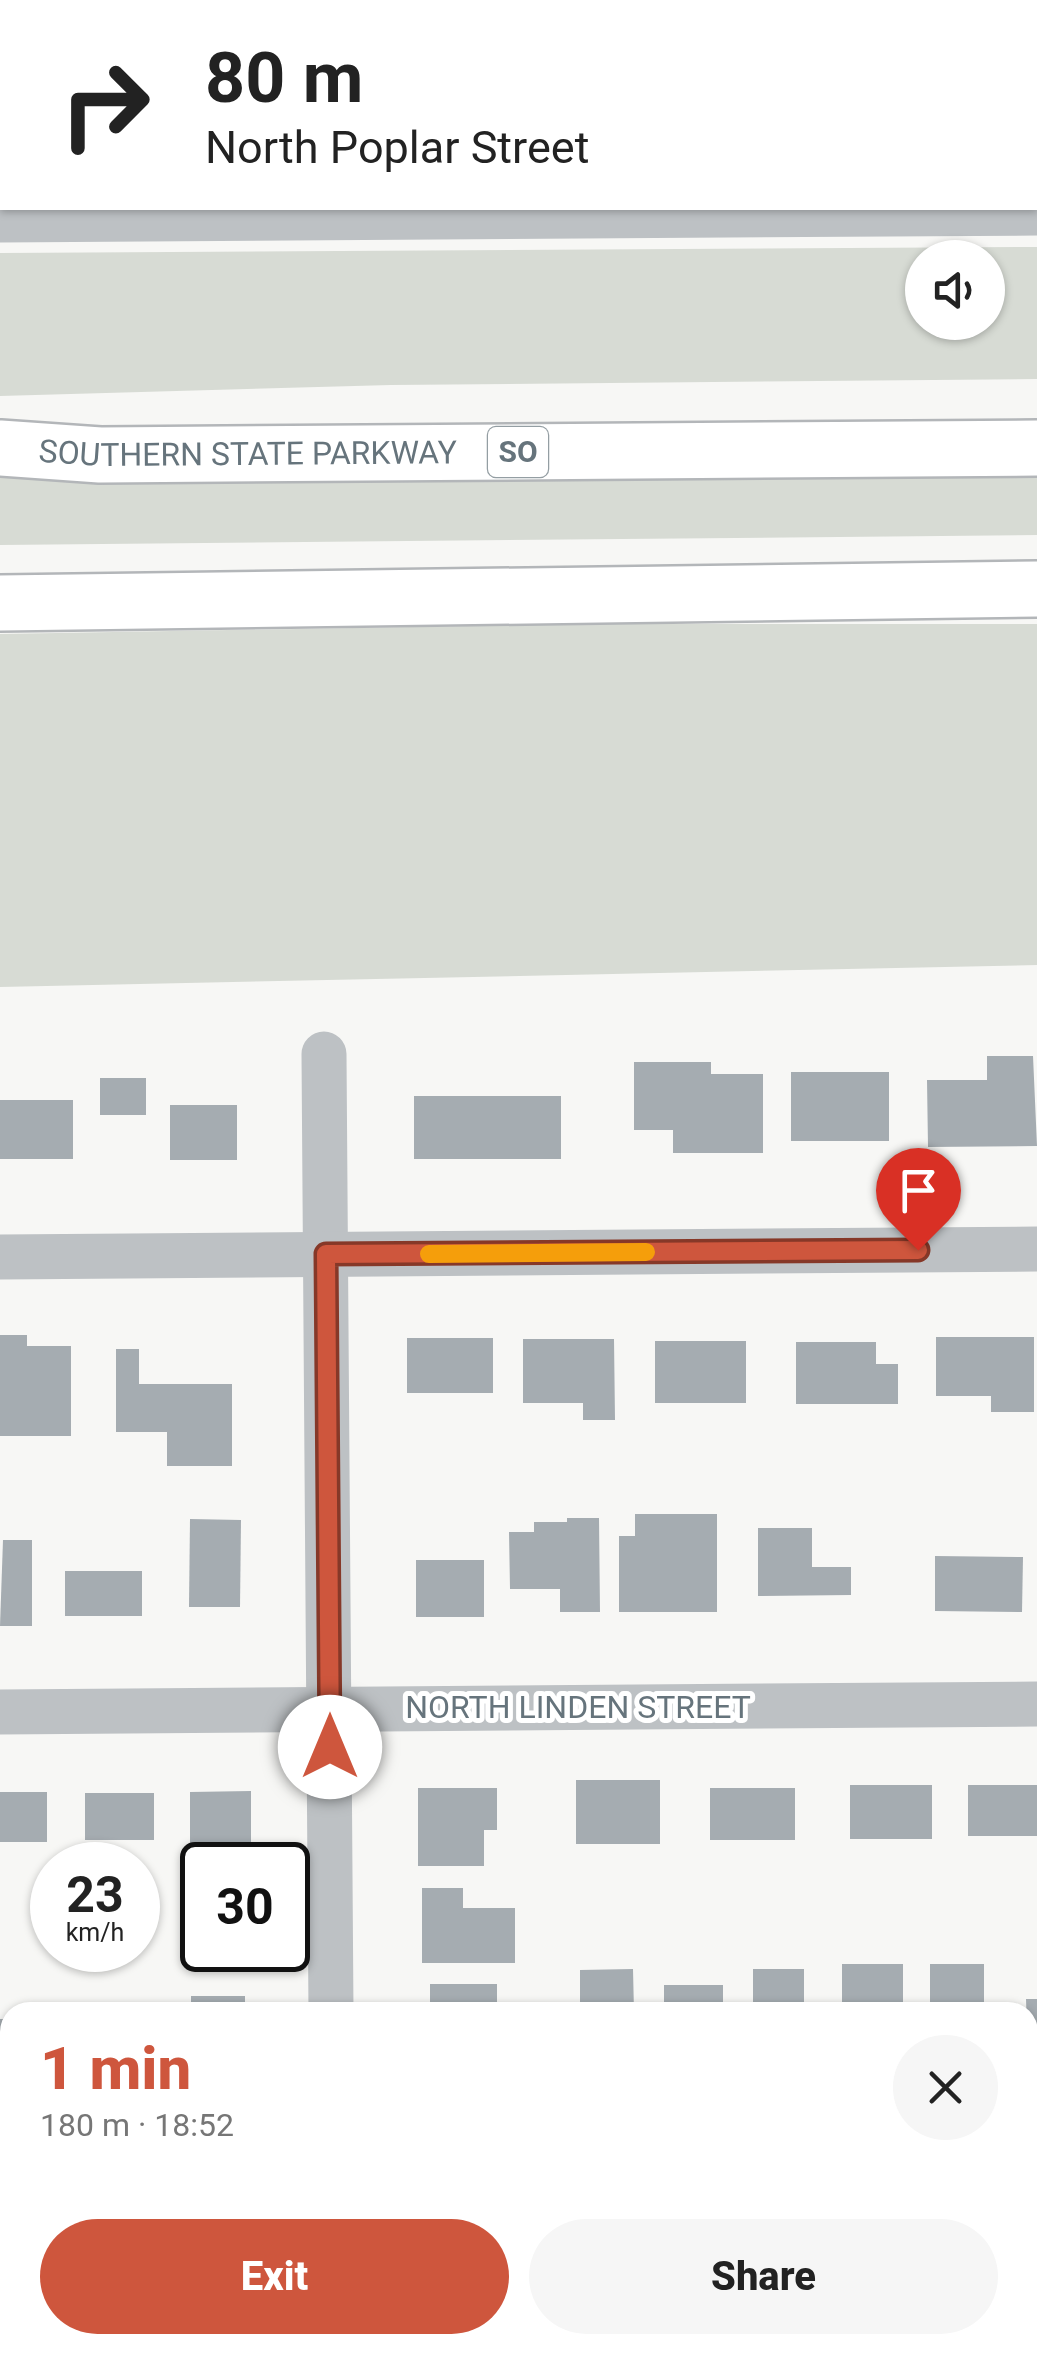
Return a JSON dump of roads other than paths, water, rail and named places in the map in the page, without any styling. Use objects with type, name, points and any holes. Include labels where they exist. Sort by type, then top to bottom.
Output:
[{"type":"highway","name":"SOUTHERN STATE PARKWAY","points":[[0,448],[100,455],[1037,448]]},
{"type":"highway","points":[[0,603],[1037,590]]},
{"type":"street","points":[[0,220],[1037,213]]},
{"type":"street","points":[[324,1054],[331,2002]]},
{"type":"street","points":[[0,1257],[1037,1250]]},
{"type":"street","name":"NORTH LINDEN STREET","points":[[0,1712],[1037,1704]]}]
